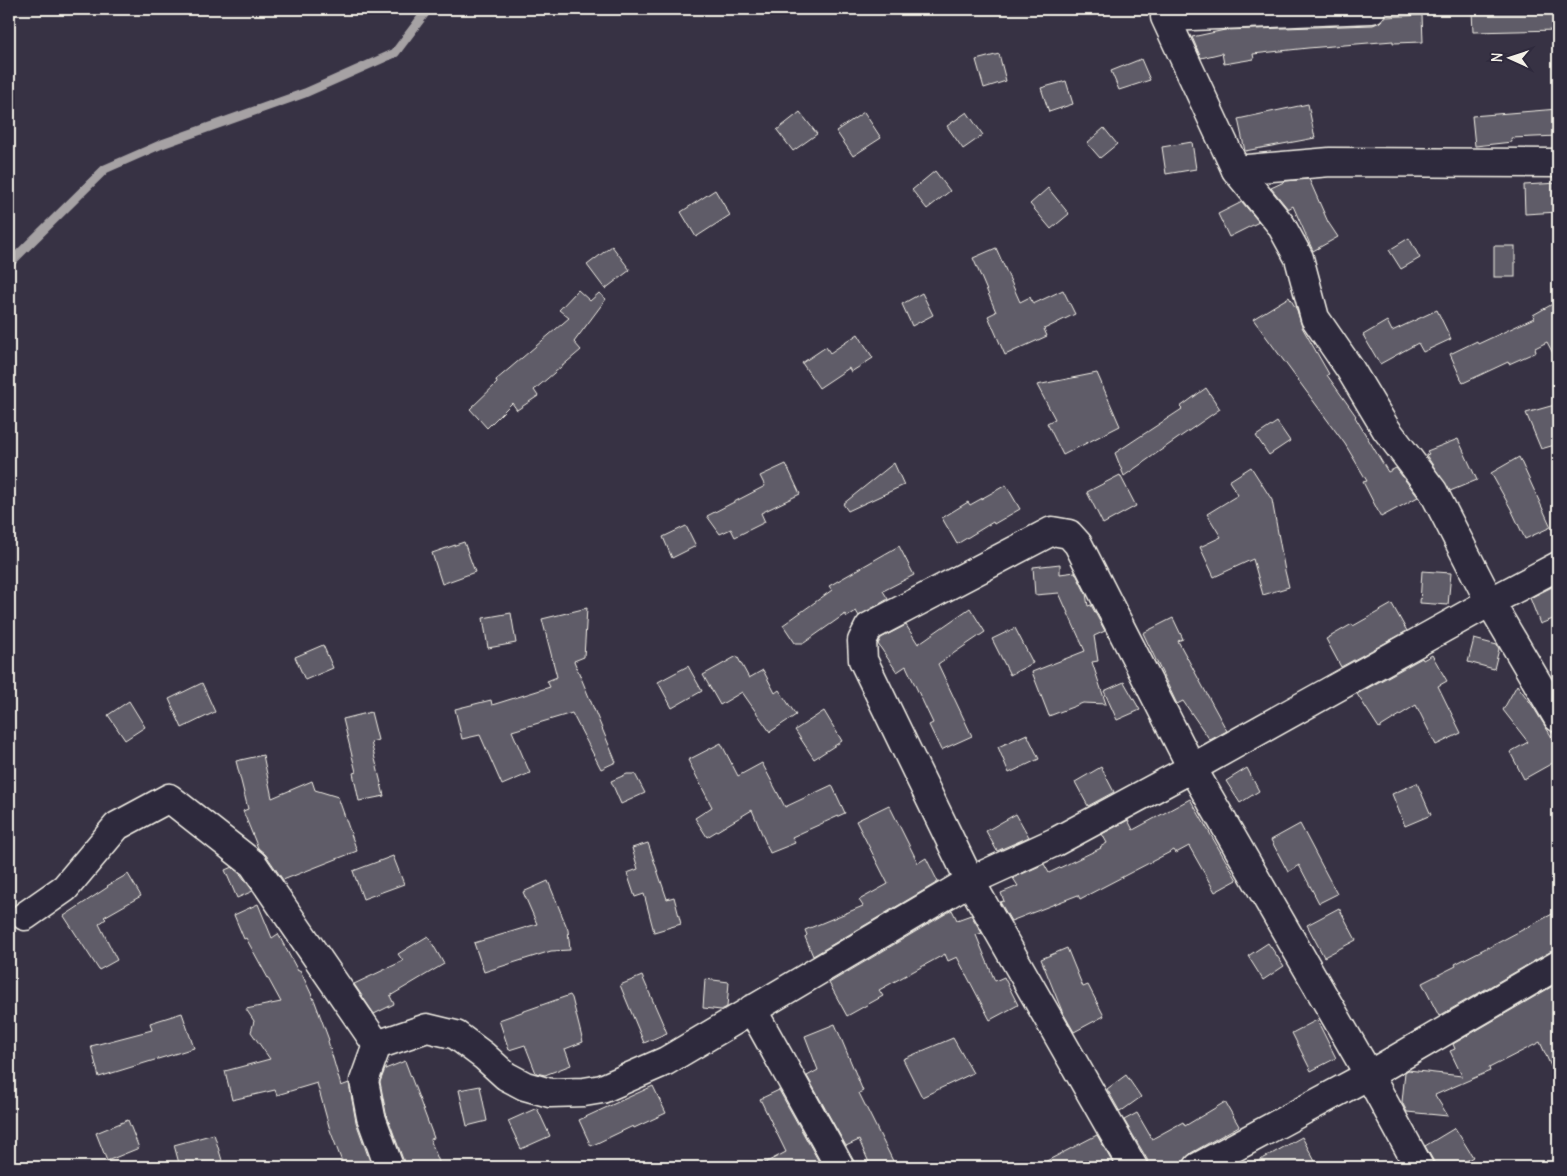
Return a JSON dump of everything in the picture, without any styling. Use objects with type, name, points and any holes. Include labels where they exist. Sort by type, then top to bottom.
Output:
[{"type":"street","points":[[1372,9],[1165,17],[1236,170],[1281,225],[1298,258],[1315,318],[1350,369],[1386,429],[1433,491],[1490,602],[1558,718]]},
{"type":"street","points":[[1236,170],[1330,162],[1558,163]]},
{"type":"street","points":[[1133,1167],[970,881],[864,660],[862,642],[869,627],[1052,531],[1068,534],[1078,544],[1192,768],[1369,1075],[1419,1167]]},
{"type":"street","points":[[377,1045],[427,1028],[456,1035],[484,1056],[506,1076],[526,1086],[550,1093],[584,1092],[602,1089],[666,1061],[970,881],[1055,842],[1558,566]]},
{"type":"street","points":[[25,916],[65,888],[117,826],[169,798],[253,864],[377,1045]]},
{"type":"street","points":[[1198,1167],[1369,1075],[1558,965]]},
{"type":"street","points":[[752,1009],[840,1167]]},
{"type":"street","points":[[377,1045],[364,1081],[371,1117],[389,1167]]},
{"type":"building","points":[[1558,9],[1558,30],[1473,32],[1472,11]]},
{"type":"building","points":[[1422,15],[1423,42],[1393,43],[1393,41],[1253,54],[1254,59],[1224,64],[1222,53],[1201,58],[1192,37],[1225,30],[1373,25],[1385,17]]},
{"type":"building","points":[[999,54],[1006,81],[984,88],[976,60]]},
{"type":"building","points":[[1141,59],[1150,80],[1119,90],[1111,71]]},
{"type":"building","points":[[1066,81],[1073,104],[1049,112],[1041,88]]},
{"type":"building","points":[[1308,104],[1315,138],[1245,151],[1238,119]]},
{"type":"building","points":[[1558,109],[1558,136],[1511,138],[1512,142],[1475,146],[1472,116]]},
{"type":"building","points":[[800,112],[817,134],[793,151],[777,130]]},
{"type":"building","points":[[864,112],[881,138],[853,156],[836,131]]},
{"type":"building","points":[[967,112],[983,135],[963,149],[947,126]]},
{"type":"building","points":[[1104,128],[1117,144],[1100,158],[1087,143]]},
{"type":"building","points":[[1192,142],[1196,169],[1166,174],[1162,147]]},
{"type":"building","points":[[935,171],[950,191],[927,209],[912,190]]},
{"type":"building","points":[[1309,179],[1328,222],[1338,237],[1313,251],[1293,206],[1288,209],[1271,188],[1286,181]]},
{"type":"building","points":[[1558,183],[1558,212],[1525,214],[1524,185]]},
{"type":"building","points":[[1048,188],[1069,214],[1051,229],[1030,204]]},
{"type":"building","points":[[715,190],[730,215],[696,237],[681,212]]},
{"type":"building","points":[[1242,202],[1259,222],[1229,237],[1218,214]]},
{"type":"building","points":[[1409,238],[1420,258],[1401,269],[1389,250]]},
{"type":"building","points":[[612,246],[630,270],[605,289],[587,265]]},
{"type":"building","points":[[1494,246],[1515,246],[1515,277],[1494,277]]},
{"type":"building","points":[[996,248],[1020,302],[1030,297],[1033,304],[1063,290],[1075,314],[1044,329],[1047,336],[1005,355],[988,316],[996,312],[973,258]]},
{"type":"building","points":[[578,290],[590,301],[599,293],[606,299],[574,342],[581,350],[534,390],[538,396],[517,410],[512,403],[487,428],[470,409],[497,383],[496,380],[569,318],[559,310]]},
{"type":"building","points":[[922,293],[933,315],[912,326],[902,304]]},
{"type":"building","points":[[1289,297],[1297,310],[1302,327],[1329,374],[1327,375],[1356,416],[1388,472],[1396,468],[1418,497],[1381,517],[1363,482],[1367,481],[1345,444],[1253,319]]},
{"type":"building","points":[[1558,301],[1558,363],[1547,342],[1535,348],[1536,352],[1509,364],[1508,362],[1463,383],[1450,354],[1477,341],[1478,344],[1534,318],[1533,315]]},
{"type":"building","points":[[1437,310],[1451,339],[1423,352],[1418,343],[1380,364],[1363,335],[1387,321],[1392,331]]},
{"type":"building","points":[[858,334],[873,358],[851,372],[849,368],[819,388],[802,363],[826,347],[830,353]]},
{"type":"building","points":[[1097,373],[1120,426],[1063,455],[1047,423],[1055,419],[1037,385]]},
{"type":"building","points":[[1206,388],[1220,409],[1124,476],[1115,453],[1182,409],[1180,407]]},
{"type":"building","points":[[1558,404],[1558,444],[1541,449],[1526,413]]},
{"type":"building","points":[[1277,422],[1290,441],[1269,455],[1256,436]]},
{"type":"building","points":[[1458,439],[1477,480],[1450,491],[1426,455],[1429,454],[1427,451]]},
{"type":"building","points":[[1519,457],[1551,527],[1525,539],[1491,473]]},
{"type":"building","points":[[894,463],[904,485],[848,511],[843,504]]},
{"type":"building","points":[[786,464],[800,494],[761,513],[765,522],[735,537],[731,529],[720,534],[707,516],[765,486],[760,476]]},
{"type":"building","points":[[1251,467],[1272,500],[1289,587],[1263,595],[1253,559],[1214,577],[1200,547],[1221,537],[1207,514],[1238,495],[1229,481]]},
{"type":"building","points":[[1120,475],[1136,506],[1103,524],[1087,492]]},
{"type":"building","points":[[1006,485],[1020,509],[994,524],[993,522],[957,544],[942,518],[968,502],[970,505]]},
{"type":"building","points":[[686,526],[696,546],[672,558],[663,537]]},
{"type":"building","points":[[464,542],[475,572],[442,584],[432,553]]},
{"type":"building","points":[[899,546],[914,575],[883,591],[888,599],[859,616],[856,611],[847,617],[845,614],[804,643],[795,643],[783,625],[832,590],[829,586]]},
{"type":"building","points":[[1060,564],[1060,574],[1075,572],[1086,594],[1088,606],[1091,605],[1105,631],[1094,636],[1098,661],[1092,662],[1106,704],[1083,703],[1049,716],[1032,672],[1085,651],[1059,593],[1035,595],[1033,567]]},
{"type":"building","points":[[1422,571],[1451,573],[1448,605],[1420,603]]},
{"type":"building","points":[[1558,584],[1558,617],[1540,624],[1530,598]]},
{"type":"building","points":[[1392,604],[1407,631],[1341,667],[1326,639]]},
{"type":"building","points":[[587,608],[584,657],[574,661],[616,762],[601,769],[572,713],[512,731],[530,773],[502,785],[480,735],[462,739],[455,709],[491,700],[492,705],[550,687],[547,681],[557,677],[542,619]]},
{"type":"building","points":[[970,608],[985,632],[938,664],[972,736],[941,750],[929,725],[933,723],[906,666],[897,672],[878,644],[881,638],[906,625],[918,644]]},
{"type":"building","points":[[511,613],[516,643],[488,648],[483,618]]},
{"type":"building","points":[[1173,618],[1183,639],[1178,641],[1227,731],[1210,740],[1183,701],[1177,704],[1143,633]]},
{"type":"building","points":[[1015,628],[1033,663],[1010,675],[992,639]]},
{"type":"building","points":[[1474,639],[1497,645],[1499,649],[1494,669],[1468,662]]},
{"type":"building","points":[[323,645],[333,668],[305,680],[295,657]]},
{"type":"building","points":[[1432,655],[1447,681],[1438,686],[1461,733],[1436,745],[1416,705],[1379,728],[1357,694],[1422,658],[1423,660]]},
{"type":"building","points":[[737,656],[749,678],[763,670],[775,693],[779,690],[796,715],[770,732],[742,692],[720,705],[703,675]]},
{"type":"building","points":[[688,666],[702,691],[672,708],[658,682]]},
{"type":"building","points":[[1124,682],[1140,710],[1117,720],[1104,691]]},
{"type":"building","points":[[202,683],[215,712],[182,728],[169,699]]},
{"type":"building","points":[[1517,685],[1558,747],[1558,760],[1524,779],[1510,752],[1528,742],[1503,710]]},
{"type":"building","points":[[129,701],[145,727],[125,740],[108,715]]},
{"type":"building","points":[[824,711],[842,741],[814,759],[795,730]]},
{"type":"building","points":[[371,712],[378,740],[371,742],[384,796],[359,801],[353,773],[356,772],[343,719]]},
{"type":"building","points":[[1027,734],[1039,759],[1009,773],[998,747]]},
{"type":"building","points":[[721,743],[738,776],[762,763],[785,807],[832,785],[845,813],[792,837],[795,843],[770,853],[752,810],[707,837],[695,818],[712,807],[688,760]]},
{"type":"building","points":[[263,755],[272,798],[312,781],[315,790],[338,797],[357,851],[283,880],[266,855],[258,848],[243,811],[248,809],[236,761]]},
{"type":"building","points":[[1101,767],[1114,792],[1088,806],[1075,782]]},
{"type":"building","points":[[1247,768],[1259,791],[1240,803],[1226,781]]},
{"type":"building","points":[[627,774],[635,774],[645,793],[621,804],[611,781]]},
{"type":"building","points":[[1417,783],[1431,815],[1405,826],[1392,794]]},
{"type":"building","points":[[1190,799],[1237,880],[1215,892],[1189,846],[1176,853],[1174,850],[1080,899],[1078,895],[1011,921],[1000,902],[1004,901],[1001,893],[1018,886],[1013,878],[1044,864],[1049,873],[1101,848],[1107,843],[1102,834],[1128,820],[1133,830]]},
{"type":"building","points":[[889,805],[918,863],[926,858],[938,882],[813,956],[805,937],[807,935],[805,930],[863,906],[859,900],[888,884],[856,821]]},
{"type":"building","points":[[1016,814],[1029,837],[997,851],[986,831]]},
{"type":"building","points":[[1300,824],[1337,894],[1319,903],[1299,865],[1288,872],[1271,840]]},
{"type":"building","points":[[648,843],[667,899],[674,897],[681,924],[654,932],[644,894],[635,897],[627,873],[638,869],[632,848]]},
{"type":"building","points":[[393,856],[404,884],[363,899],[353,871]]},
{"type":"building","points":[[232,867],[241,875],[253,891],[237,898],[225,870]]},
{"type":"building","points":[[128,874],[141,896],[104,917],[106,919],[99,924],[117,960],[99,970],[64,916]]},
{"type":"building","points":[[548,881],[568,930],[570,950],[551,951],[484,972],[474,943],[537,924],[523,892]]},
{"type":"building","points":[[258,904],[272,938],[278,934],[298,971],[300,970],[315,1002],[329,1040],[341,1086],[349,1083],[356,1122],[372,1167],[344,1167],[330,1130],[317,1083],[277,1095],[275,1090],[232,1100],[225,1071],[270,1059],[251,1032],[254,1021],[246,1009],[281,1002],[246,938],[244,939],[234,915]]},
{"type":"building","points":[[1339,908],[1356,940],[1324,957],[1307,925]]},
{"type":"building","points":[[952,910],[957,920],[971,915],[982,933],[976,935],[995,981],[1004,977],[1018,1005],[990,1020],[957,957],[948,961],[945,954],[879,990],[883,996],[847,1016],[829,983]]},
{"type":"building","points":[[1558,911],[1558,949],[1439,1016],[1422,983]]},
{"type":"building","points":[[428,936],[444,964],[390,996],[394,1004],[374,1014],[354,984],[403,961],[398,954]]},
{"type":"building","points":[[1268,943],[1284,966],[1263,980],[1248,956]]},
{"type":"building","points":[[1067,948],[1083,987],[1088,985],[1104,1016],[1074,1032],[1062,1011],[1041,959]]},
{"type":"building","points":[[642,976],[667,1033],[644,1043],[620,985]]},
{"type":"building","points":[[705,979],[729,982],[727,1007],[721,1010],[703,1008]]},
{"type":"building","points":[[1558,983],[1558,1082],[1540,1042],[1489,1068],[1490,1071],[1435,1095],[1448,1116],[1407,1112],[1402,1102],[1405,1072],[1408,1070],[1462,1076],[1450,1051],[1455,1049],[1453,1044]]},
{"type":"building","points":[[570,995],[583,1042],[565,1049],[571,1065],[545,1075],[536,1073],[525,1045],[509,1050],[499,1020]]},
{"type":"building","points":[[182,1013],[194,1048],[99,1077],[91,1046],[152,1030],[150,1023]]},
{"type":"building","points":[[1317,1020],[1336,1058],[1311,1071],[1292,1033]]},
{"type":"building","points":[[835,1024],[863,1091],[859,1093],[896,1167],[871,1167],[859,1140],[846,1146],[807,1076],[818,1070],[805,1036]]},
{"type":"building","points":[[953,1038],[973,1073],[922,1097],[903,1059]]},
{"type":"building","points":[[405,1061],[434,1138],[430,1139],[441,1167],[404,1167],[404,1162],[386,1113],[380,1082],[385,1069]]},
{"type":"building","points":[[1126,1075],[1141,1097],[1120,1112],[1107,1089]]},
{"type":"building","points":[[480,1086],[487,1121],[467,1126],[459,1090]]},
{"type":"building","points":[[653,1086],[666,1113],[591,1146],[579,1120]]},
{"type":"building","points":[[779,1090],[822,1167],[757,1167],[786,1152],[760,1099]]},
{"type":"building","points":[[1225,1102],[1239,1126],[1191,1153],[1184,1161],[1174,1167],[1149,1167],[1147,1159],[1124,1120],[1137,1113],[1152,1139],[1183,1122],[1185,1126]]},
{"type":"building","points":[[537,1108],[550,1136],[521,1149],[508,1121]]},
{"type":"building","points":[[128,1120],[139,1148],[107,1161],[96,1133]]},
{"type":"building","points":[[1455,1128],[1473,1157],[1457,1167],[1437,1167],[1425,1146]]},
{"type":"building","points":[[214,1134],[224,1167],[180,1167],[174,1145]]},
{"type":"building","points":[[1097,1135],[1115,1167],[1035,1167]]},
{"type":"building","points":[[1302,1137],[1318,1167],[1248,1167]]},
{"type":"waterway","points":[[9,268],[12,261],[105,169],[162,144],[305,93],[395,53],[428,9]]}]
